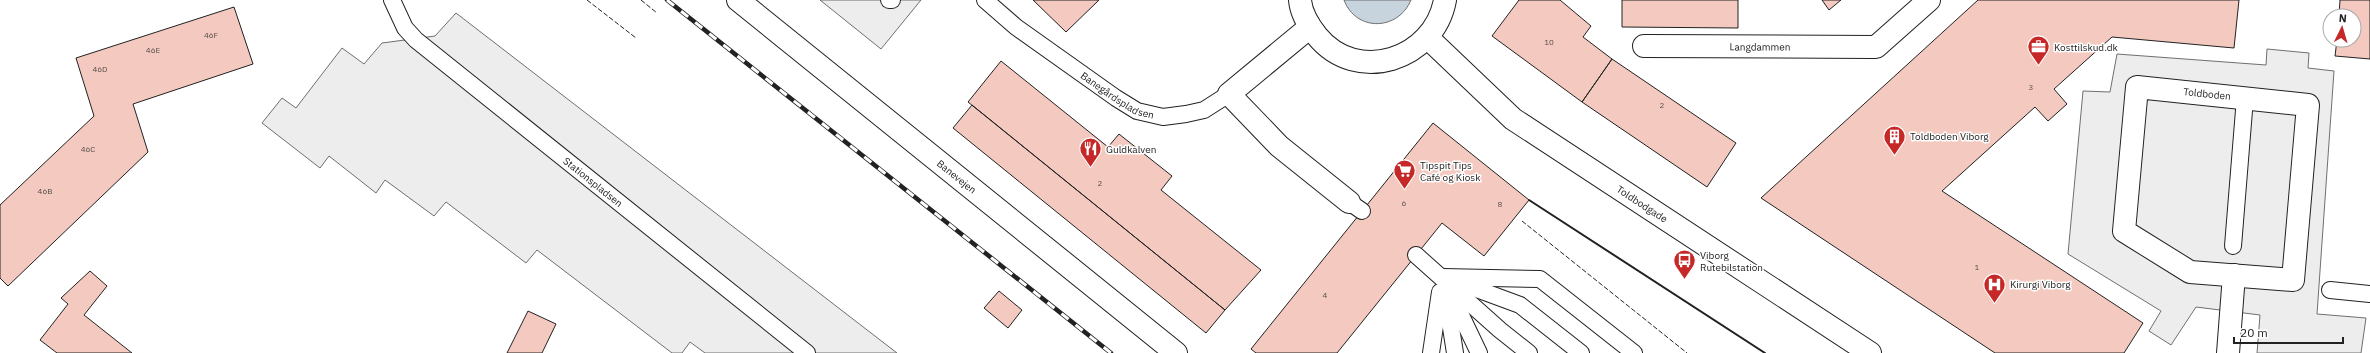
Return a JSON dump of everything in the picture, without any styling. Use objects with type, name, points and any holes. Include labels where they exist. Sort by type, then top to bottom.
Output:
[{"type":"street","name":"Banevejen","points":[[738,0],[1176,353]]},
{"type":"street","points":[[1300,0],[1310,27],[1321,41],[1335,52],[1351,59],[1368,62],[1397,57],[1411,51],[1428,38],[1442,15],[1445,0]]},
{"type":"street","name":"Langdammen","points":[[1644,46],[1876,47],[1929,0]]},
{"type":"street","name":"Banegårdspladsen","points":[[1229,94],[1310,27]]},
{"type":"street","name":"Toldbodgade","points":[[1428,38],[1513,119],[1870,353]]},
{"type":"street","name":"Toldboden","points":[[2137,87],[2308,105],[2293,280],[2234,275],[2190,272],[2124,231],[2137,87]]},
{"type":"street","points":[[1229,94],[1279,146],[1355,207]]},
{"type":"street","points":[[2228,353],[2234,275]]},
{"type":"lane","name":"Stationspladsen","points":[[392,0],[405,28],[416,40],[806,353]]},
{"type":"lane","name":"Banegårdspladsen","points":[[985,0],[1016,27],[1116,98],[1137,111],[1163,117],[1186,114],[1204,110],[1229,94]]},
{"type":"lane","points":[[2233,246],[2245,98]]},
{"type":"lane","points":[[1416,255],[1443,276],[1500,330],[1529,353]]},
{"type":"lane","points":[[1431,353],[1443,276]]},
{"type":"lane","points":[[1441,353],[1443,276]]},
{"type":"lane","points":[[1443,276],[1455,353]]},
{"type":"lane","points":[[1443,276],[1479,353]]},
{"type":"lane","points":[[1443,276],[1520,304],[1581,353]]},
{"type":"lane","points":[[1443,276],[1540,279],[1634,353]]},
{"type":"lane","points":[[2330,290],[2370,294]]},
{"type":"shaded area","points":[[820,0],[921,0],[881,49]]},
{"type":"shaded area","points":[[1344,0],[1411,0],[1405,10],[1397,18],[1377,24],[1358,18],[1350,10]]},
{"type":"shaded area","points":[[456,13],[897,353],[705,353],[690,342],[682,353],[672,353],[537,250],[526,263],[446,202],[434,216],[385,180],[376,193],[329,156],[320,168],[262,123],[282,98],[296,108],[342,48],[364,64],[382,43],[435,36]]},
{"type":"shaded area","points":[[2267,49],[2309,53],[2308,68],[2334,71],[2317,314],[2366,318],[2361,353],[2257,353],[2260,315],[2196,307],[2171,345],[2149,331],[2161,311],[2068,254],[2083,91],[2110,92],[2117,54],[2266,65]]},
{"type":"building","points":[[1033,0],[1099,0],[1066,32]]},
{"type":"building","points":[[1519,0],[1560,0],[1591,26],[1583,37],[1612,59],[1582,102],[1492,36]]},
{"type":"building","points":[[1622,0],[1738,0],[1738,28],[1622,27]]},
{"type":"building","points":[[1822,0],[1841,0],[1829,10]]},
{"type":"building","name":"Toldboden Viborg","points":[[1978,0],[2239,0],[2234,48],[2112,37],[2054,89],[2067,104],[2048,121],[2035,107],[1942,191],[2143,323],[2124,353],[1995,353],[1761,198]]},
{"type":"building","points":[[2340,0],[2370,0],[2370,59],[2335,56],[2336,48],[2362,48],[2362,8],[2340,8]]},
{"type":"building","points":[[234,7],[253,64],[133,104],[148,152],[8,286],[0,278],[0,205],[94,116],[76,58]]},
{"type":"building","points":[[1612,59],[1736,143],[1707,187],[1582,102]]},
{"type":"building","points":[[1001,61],[1108,147],[1119,134],[1172,176],[1161,190],[1261,270],[1225,310],[968,102]]},
{"type":"building","points":[[972,105],[1225,310],[1206,333],[953,128]]},
{"type":"building","points":[[1433,123],[1529,200],[1484,256],[1442,223],[1337,353],[1256,353],[1251,349]]},
{"type":"building","points":[[90,271],[107,286],[84,315],[132,353],[57,353],[40,340],[68,304],[61,298]]},
{"type":"building","points":[[999,291],[1022,310],[1008,328],[984,308]]},
{"type":"building","points":[[528,311],[556,324],[542,353],[507,353]]},
{"type":"railway","points":[[667,0],[1111,353]]},
{"type":"fence","points":[[587,0],[636,38]]},
{"type":"fence","points":[[641,0],[657,13]]},
{"type":"fence","points":[[1522,221],[1687,353]]},
{"type":"wall","points":[[1529,200],[1765,353]]},
{"type":"place","name":"Kosttilskud.dk","points":[[2039,66]]},
{"type":"place","name":"Toldboden Viborg","points":[[1894,156]]},
{"type":"place","name":"Guldkalven","points":[[1091,168]]},
{"type":"place","name":"Tipspit Tips Café og Kiosk","points":[[1405,190]]},
{"type":"place","name":"Viborg Rutebilstation","points":[[1685,280]]},
{"type":"place","name":"Kirurgi Viborg","points":[[1995,304]]}]
